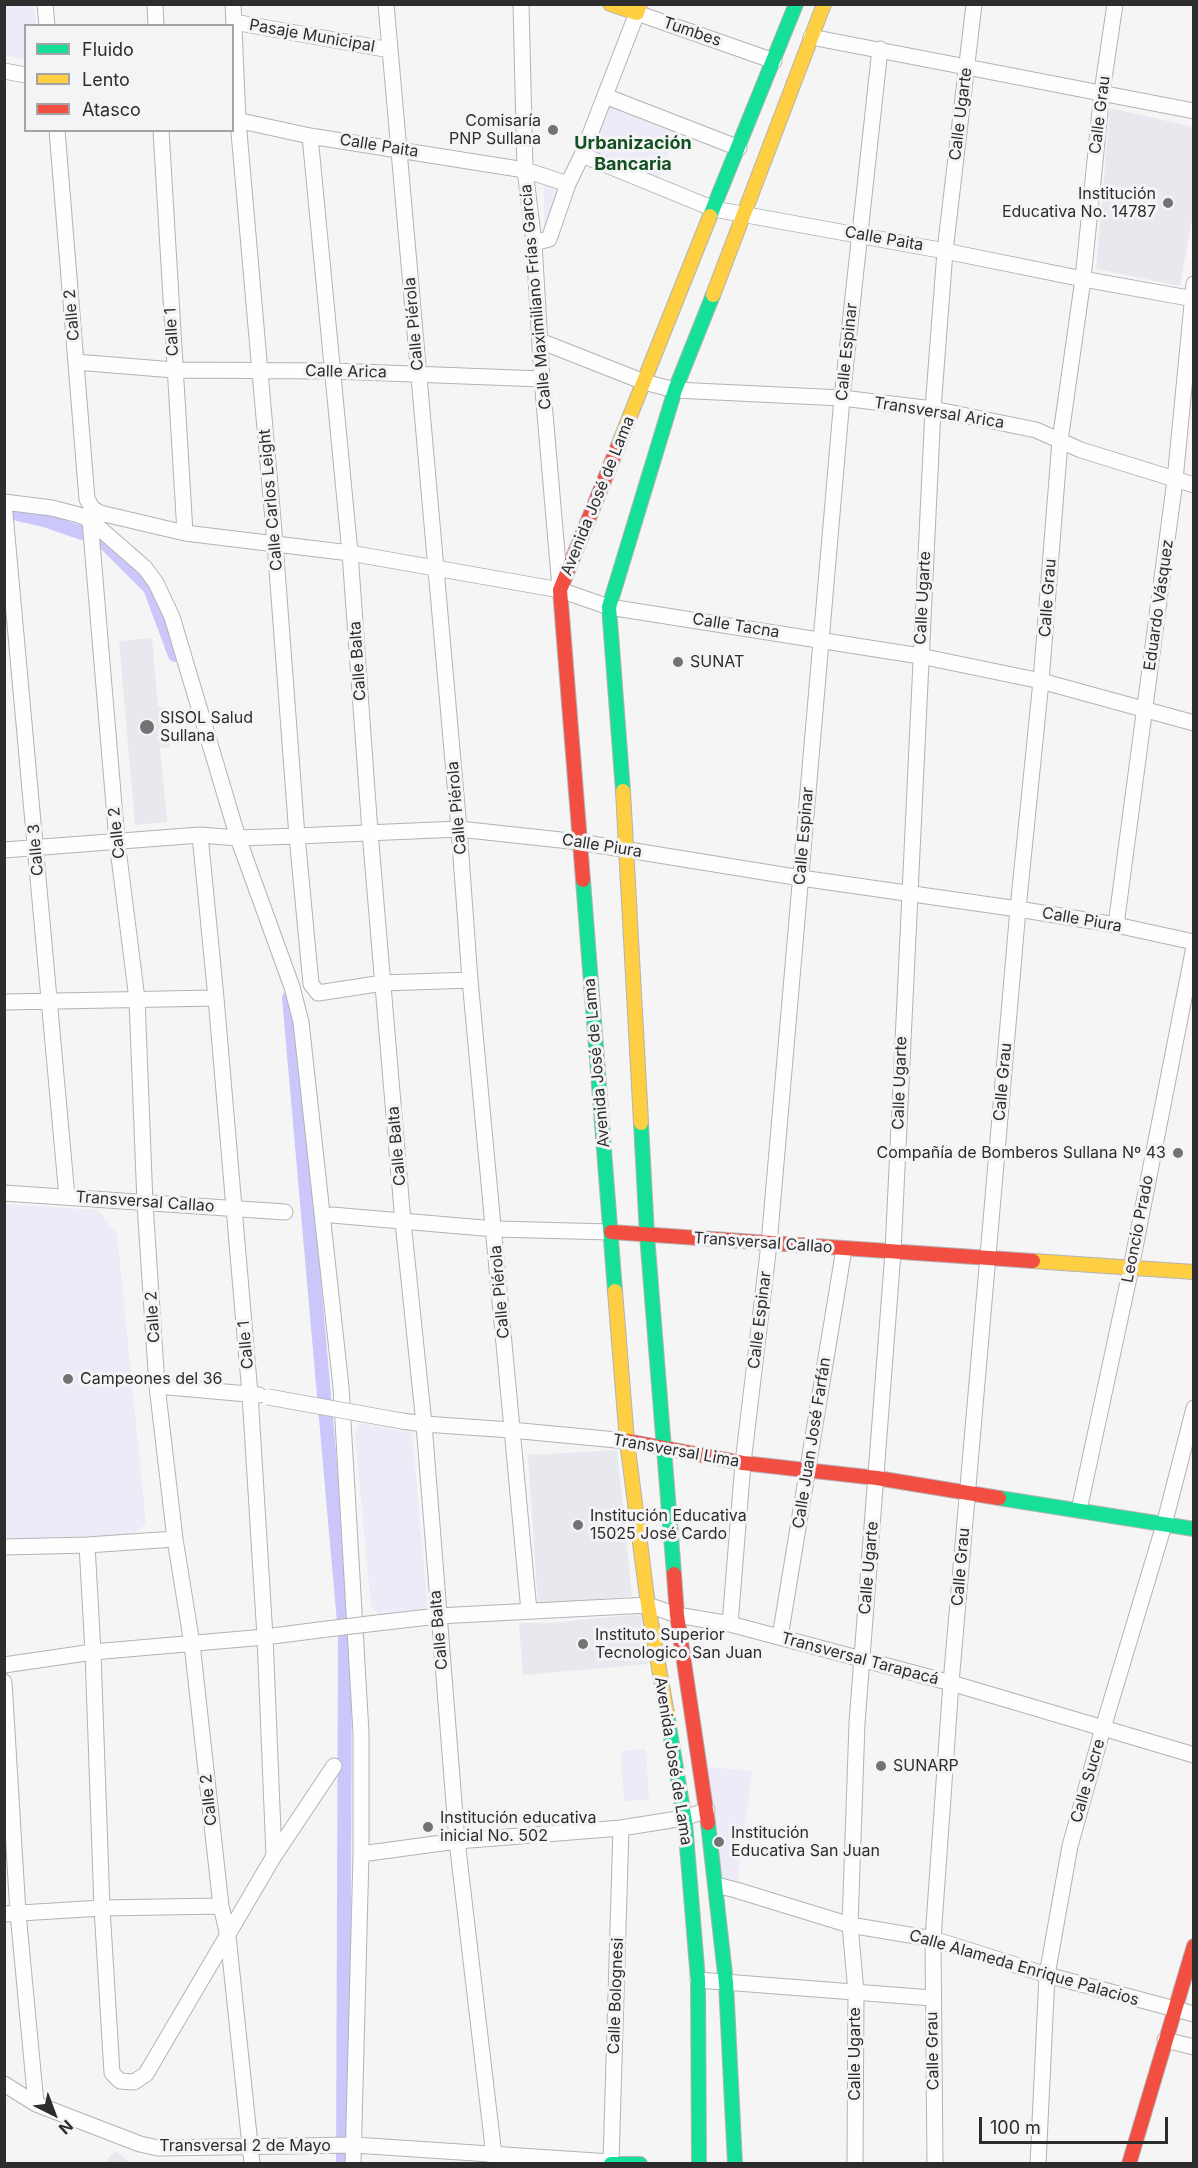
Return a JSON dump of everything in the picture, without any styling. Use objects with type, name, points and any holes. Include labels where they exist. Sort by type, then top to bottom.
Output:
[{"type":"main road","name":"Tumbes","points":[[610,4],[639,9]]},
{"type":"main road","name":"Avenida José de Lama","points":[[735,2163],[726,1983],[708,1810],[677,1615],[647,1235],[627,850],[609,607],[675,390],[745,214],[824,4]]},
{"type":"main road","name":"Avenida José de Lama","points":[[699,2163],[698,1980],[684,1818],[648,1605],[627,1441],[560,590],[774,61],[793,7]]},
{"type":"main road","points":[[793,7],[811,37]]},
{"type":"main road","name":"Transversal Callao","points":[[611,1232],[1194,1272]]},
{"type":"main road","name":"Transversal Lima","points":[[627,1441],[743,1463],[877,1478],[1194,1529]]},
{"type":"main road","points":[[1129,2163],[1194,1946]]},
{"type":"main road","points":[[611,2163],[640,2163]]},
{"type":"street","points":[[45,4],[47,24]]},
{"type":"street","points":[[154,4],[156,24]]},
{"type":"street","name":"Calle Carlos Leight","points":[[233,4],[235,120],[275,543],[297,836],[311,984],[318,993],[383,983]]},
{"type":"street","name":"Calle Piérola","points":[[386,4],[459,829],[470,980],[529,1611]]},
{"type":"street","name":"Calle Maximiliano Frías García","points":[[521,4],[525,170],[534,243],[542,379],[560,590]]},
{"type":"street","name":"Calle Ugarte","points":[[855,2163],[855,1992],[850,1925],[853,1788],[893,1252],[933,410],[945,250],[975,4]]},
{"type":"street","name":"Calle Grau","points":[[935,2163],[933,1939],[951,1683],[1018,909],[1041,681],[1060,441],[1083,279],[1102,92],[1115,4]]},
{"type":"street","points":[[534,243],[549,239],[568,184],[639,9]]},
{"type":"street","name":"Tumbes","points":[[639,9],[774,61]]},
{"type":"street","name":"Pasaje Municipal","points":[[234,22],[390,50]]},
{"type":"street","points":[[811,37],[1194,111]]},
{"type":"street","name":"Calle Espinar","points":[[730,1624],[743,1463],[769,1244],[842,398],[879,49]]},
{"type":"street","points":[[4,71],[24,75]]},
{"type":"street","points":[[605,96],[739,148]]},
{"type":"street","name":"Calle Paita","points":[[235,120],[310,136],[398,148],[525,170],[568,184]]},
{"type":"street","name":"Calle 2","points":[[57,132],[87,499]]},
{"type":"street","name":"Calle 1","points":[[161,132],[185,533]]},
{"type":"street","name":"Calle Balta","points":[[310,136],[350,553],[370,832],[403,1222],[424,1424],[457,1841],[494,2159]]},
{"type":"street","name":"Calle Paita","points":[[582,154],[714,209],[945,250],[1083,279],[1193,294]]},
{"type":"street","name":"Eduardo Vásquez","points":[[1116,925],[1175,480],[1193,294]]},
{"type":"street","name":"Transversal Arica","points":[[540,341],[644,382],[675,390],[842,398],[933,410],[1036,430],[1081,450],[1194,485]]},
{"type":"street","name":"Calle Arica","points":[[76,362],[174,370],[333,371],[542,379]]},
{"type":"street","name":"Calle Tacna","points":[[87,499],[92,508],[100,513],[185,533],[350,553],[560,590],[609,607],[920,656],[1041,681],[1194,723]]},
{"type":"street","points":[[4,502],[52,508],[90,520],[145,568],[156,583],[172,617],[238,838],[292,987],[301,1022],[341,1387],[361,1733],[361,1854],[353,2163]]},
{"type":"street","name":"Calle 3","points":[[4,502],[67,1197]]},
{"type":"street","name":"Calle 2","points":[[90,520],[117,841],[137,999],[145,1204],[157,1386],[175,1539],[192,1644],[221,1906],[228,1936],[252,2163]]},
{"type":"street","name":"Calle Piura","points":[[4,850],[200,836],[238,838],[459,829],[579,842],[801,878],[1018,909],[1116,925],[1194,942]]},
{"type":"street","name":"Calle 1","points":[[200,836],[250,1394],[265,1637],[274,1856]]},
{"type":"street","name":"Leoncio Prado","points":[[1079,1510],[1131,1268],[1194,947]]},
{"type":"street","points":[[383,983],[470,980]]},
{"type":"street","points":[[4,1002],[216,998]]},
{"type":"street","name":"Transversal Callao","points":[[4,1193],[285,1212]]},
{"type":"street","name":"Transversal Callao","points":[[332,1215],[495,1229],[611,1232]]},
{"type":"street","name":"Calle Juan José Farfán","points":[[780,1637],[844,1249]]},
{"type":"street","name":"Transversal Lima","points":[[157,1386],[250,1394],[424,1424],[627,1441]]},
{"type":"street","name":"Calle Sucre","points":[[1038,2163],[1047,1975],[1070,1846],[1164,1525],[1194,1408]]},
{"type":"street","points":[[4,1547],[87,1545],[175,1539]]},
{"type":"street","points":[[87,1545],[102,1908],[112,2073],[120,2081],[134,2082],[146,2074],[274,1856],[334,1766]]},
{"type":"street","name":"Transversal Tarapacá","points":[[4,1665],[93,1652],[265,1637],[438,1616],[648,1605],[677,1615],[730,1624],[951,1683],[1194,1755]]},
{"type":"street","points":[[4,1682],[11,1913],[36,2104]]},
{"type":"street","points":[[361,1854],[457,1841],[621,1828],[684,1818],[708,1810]]},
{"type":"street","name":"Calle Bolognesi","points":[[611,2163],[621,1828]]},
{"type":"street","name":"Calle Alameda Enrique Palacios","points":[[716,1886],[850,1925],[933,1939],[1047,1975],[1194,2014]]},
{"type":"street","points":[[11,1913],[102,1908],[221,1906]]},
{"type":"street","points":[[698,1980],[932,1998]]},
{"type":"street","points":[[1165,2040],[1194,2047]]},
{"type":"street","name":"Transversal 2 de Mayo","points":[[4,2084],[36,2104],[140,2144],[158,2148],[353,2146],[391,2156],[611,2163]]},
{"type":"shaded area","points":[[5,4],[34,5],[36,24],[24,24],[24,59],[5,55]]},
{"type":"shaded area","points":[[611,100],[679,126],[658,181],[590,155]]},
{"type":"shaded area","points":[[1110,108],[1193,127],[1193,213],[1180,286],[1096,269]]},
{"type":"shaded area","points":[[544,184],[564,188],[544,233]]},
{"type":"shaded area","name":"SISOL Salud Sullana","points":[[152,638],[158,707],[166,707],[170,747],[160,748],[167,822],[135,825],[119,641]]},
{"type":"shaded area","name":"Campeones del 36","points":[[5,1204],[97,1210],[117,1234],[146,1524],[131,1535],[5,1539]]},
{"type":"shaded area","points":[[359,1423],[412,1432],[428,1611],[381,1616],[371,1607],[355,1434]]},
{"type":"shaded area","name":"Institución Educativa 15025 José Cardo","points":[[617,1450],[632,1596],[538,1605],[528,1455]]},
{"type":"shaded area","name":"Instituto Superior Tecnologico San Juan","points":[[642,1614],[649,1664],[523,1675],[519,1623],[550,1623]]},
{"type":"shaded area","points":[[646,1749],[649,1800],[624,1801],[621,1751]]},
{"type":"shaded area","points":[[709,1767],[752,1771],[736,1890],[716,1885]]},
{"type":"shaded area","points":[[115,2151],[131,2163],[104,2163]]},
{"type":"waterway","points":[[4,511],[44,520],[102,540],[150,588],[175,655]]},
{"type":"waterway","points":[[289,998],[345,1634],[343,2164]]},
{"type":"traffic: fast","points":[[710,216],[796,4]]},
{"type":"traffic: fast","points":[[623,791],[609,607],[675,390],[713,295]]},
{"type":"traffic: fast","points":[[583,880],[615,1291]]},
{"type":"traffic: fast","points":[[641,1123],[647,1235],[674,1574]]},
{"type":"traffic: fast","points":[[999,1498],[1194,1529]]},
{"type":"traffic: fast","points":[[667,1714],[685,1822],[698,1980],[699,2164]]},
{"type":"traffic: fast","points":[[708,1823],[726,1983],[735,2164]]},
{"type":"traffic: fast","points":[[611,2164],[640,2164]]},
{"type":"traffic: slow","points":[[610,4],[637,13],[640,4]]},
{"type":"traffic: slow","points":[[713,295],[824,4]]},
{"type":"traffic: slow","points":[[618,446],[710,216]]},
{"type":"traffic: slow","points":[[623,791],[641,1123]]},
{"type":"traffic: slow","points":[[1033,1261],[1194,1272]]},
{"type":"traffic: slow","points":[[615,1291],[627,1441],[648,1605],[667,1714]]},
{"type":"traffic: jam","points":[[583,880],[560,590],[618,446]]},
{"type":"traffic: jam","points":[[611,1232],[1033,1261]]},
{"type":"traffic: jam","points":[[627,1441],[743,1463],[877,1478],[999,1498]]},
{"type":"traffic: jam","points":[[674,1574],[677,1615],[708,1823]]},
{"type":"traffic: jam","points":[[1129,2164],[1194,1946]]},
{"type":"place","name":"Comisaría PNP Sullana","points":[[553,130]]},
{"type":"place","name":"Institución Educativa No. 14787","points":[[1168,203]]},
{"type":"place","name":"SUNAT","points":[[678,662]]},
{"type":"place","name":"SISOL Salud Sullana","points":[[147,727]]},
{"type":"place","name":"Compañía de Bomberos Sullana Nº 43","points":[[1178,1153]]},
{"type":"place","name":"Campeones del 36","points":[[68,1379]]},
{"type":"place","name":"Institución Educativa 15025 José Cardo","points":[[578,1525]]},
{"type":"place","name":"Instituto Superior Tecnologico San Juan","points":[[583,1644]]},
{"type":"place","name":"SUNARP","points":[[881,1766]]},
{"type":"place","name":"Institución educativa inicial No. 502","points":[[428,1827]]},
{"type":"place","name":"Institución Educativa San Juan","points":[[719,1842]]},
{"type":"district","name":"Urbanización Bancaria","points":[[633,154]]}]
